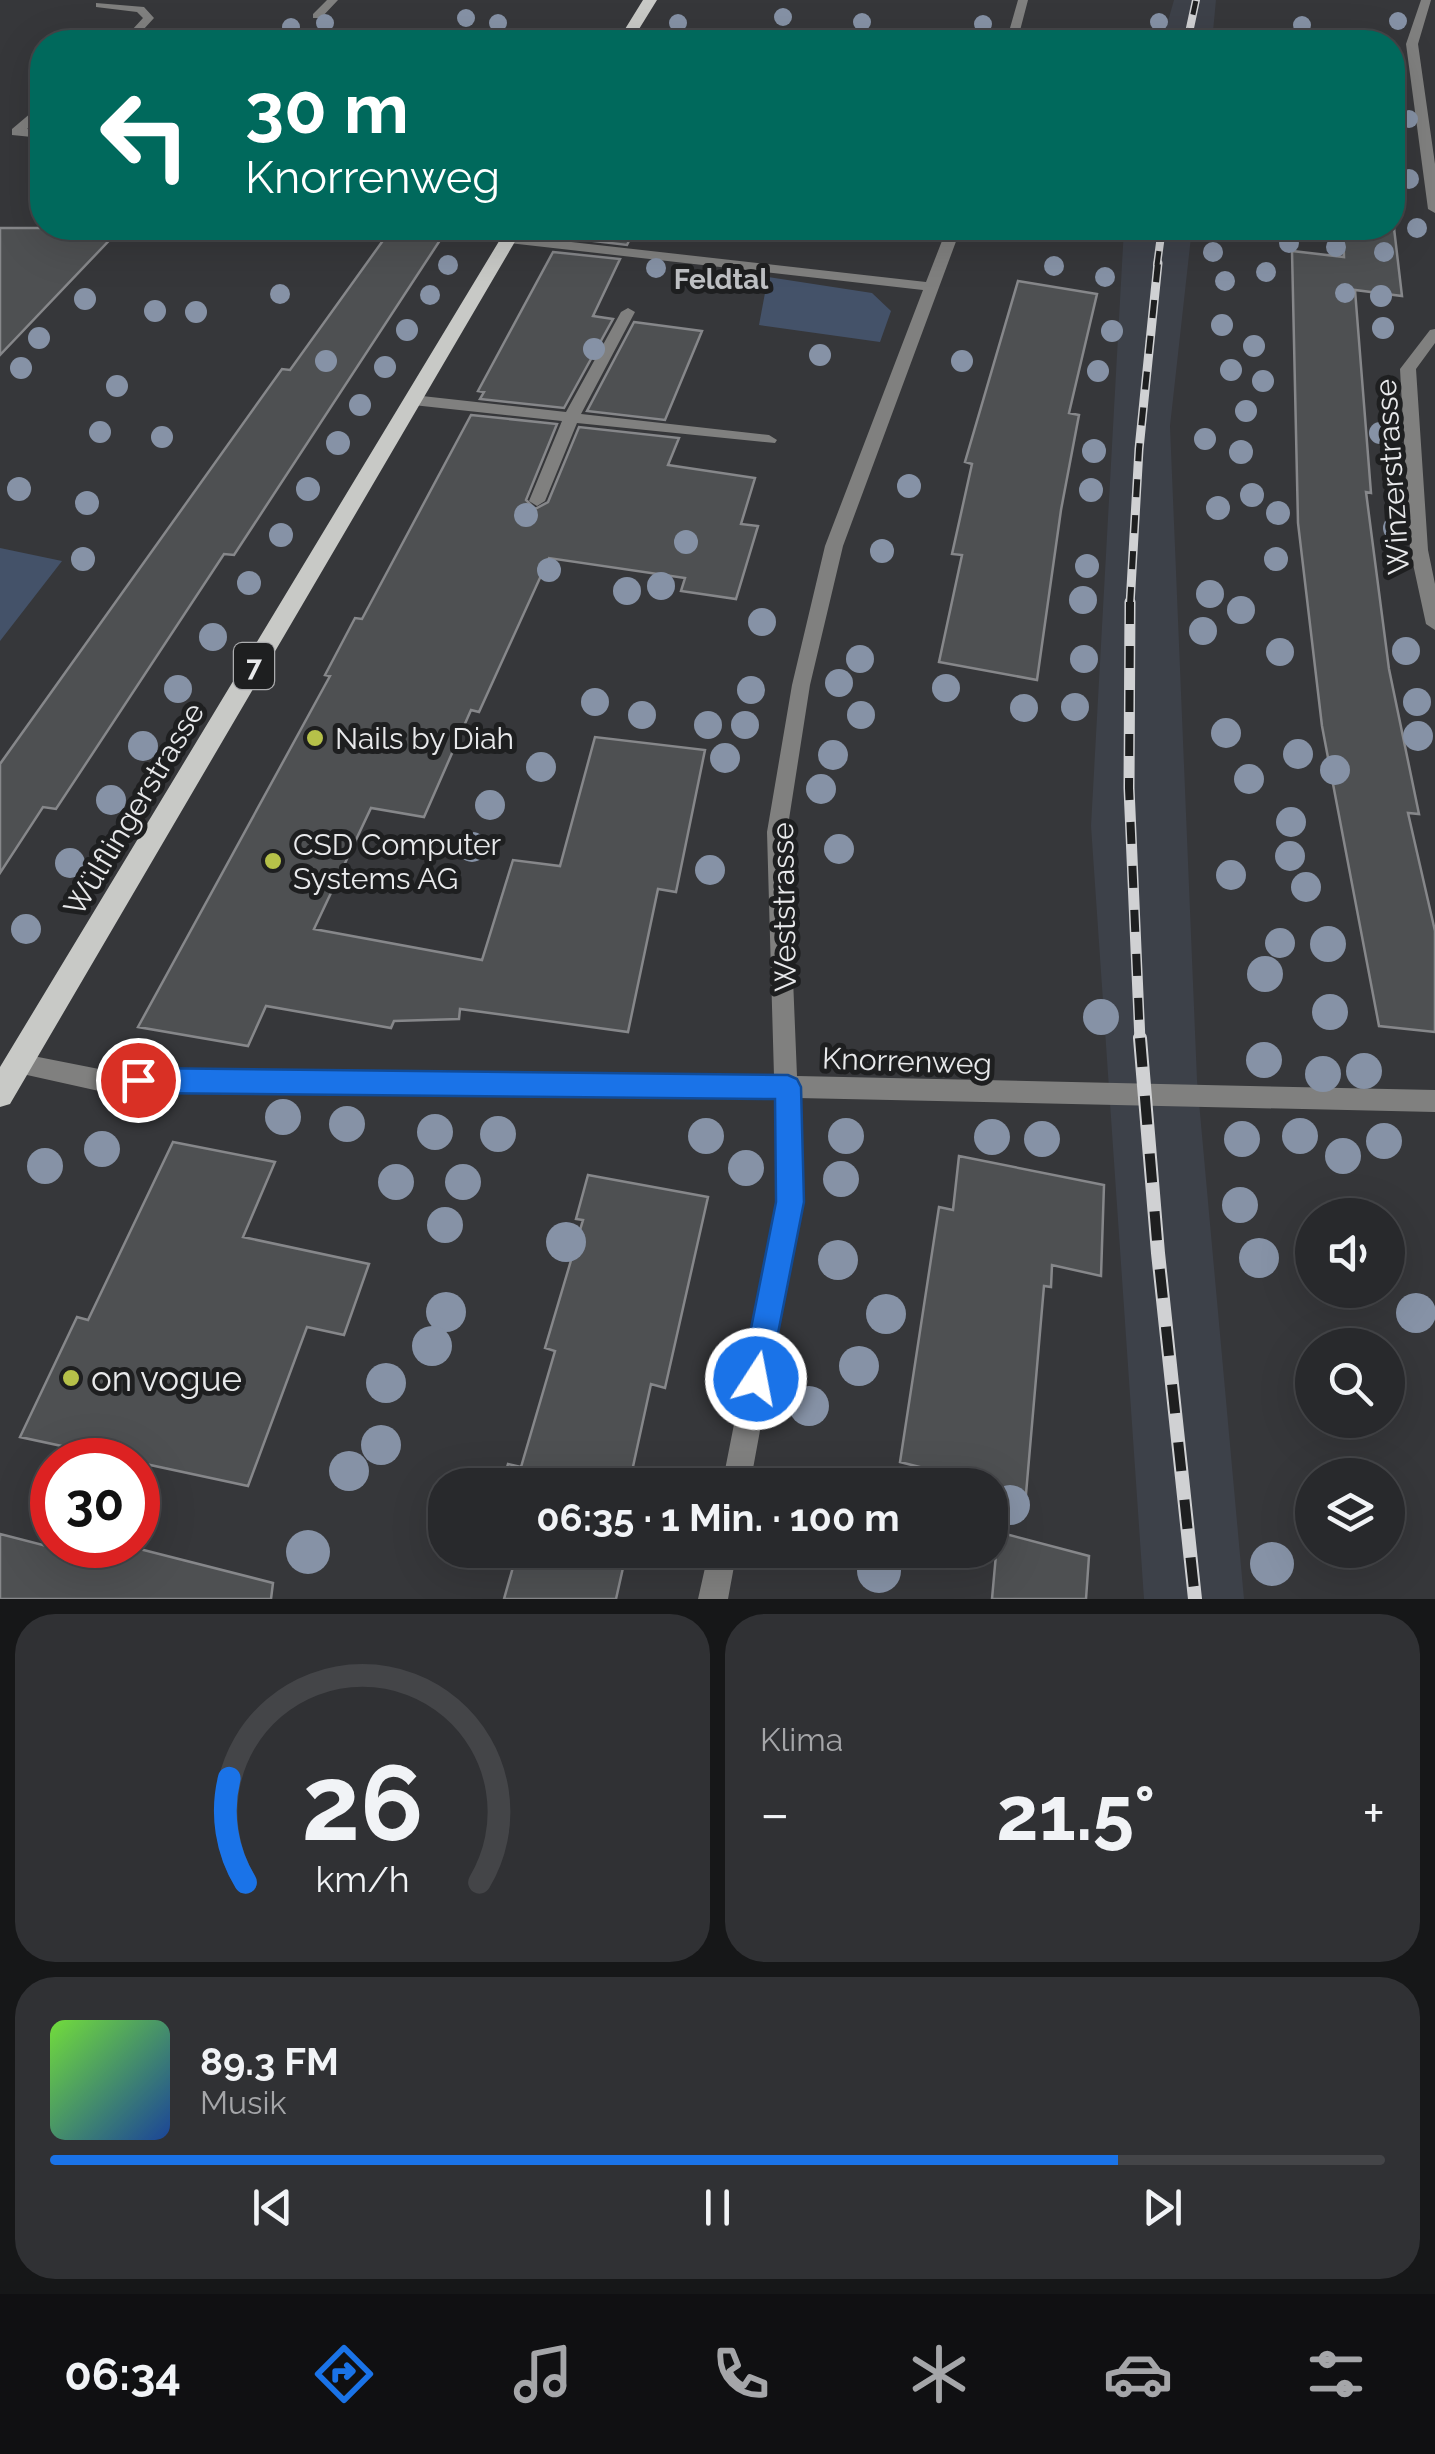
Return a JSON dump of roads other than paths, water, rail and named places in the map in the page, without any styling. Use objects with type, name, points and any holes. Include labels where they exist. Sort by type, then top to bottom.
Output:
[{"type":"main road","points":[[631,30],[650,0]]},
{"type":"main road","name":"Wülflingerstrasse","points":[[0,1094],[508,240]]},
{"type":"street","points":[[317,16],[333,0]]},
{"type":"street","points":[[1014,30],[1023,0]]},
{"type":"street","points":[[1426,0],[1412,44],[1435,209]]},
{"type":"street","points":[[100,5],[140,9],[148,18],[137,30]]},
{"type":"street","points":[[30,120],[16,132],[30,133]]},
{"type":"street","points":[[566,240],[930,287]]},
{"type":"street","name":"Weststrasse","points":[[739,1468],[790,1202],[778,832],[801,685],[834,546],[949,240]]},
{"type":"street","points":[[537,501],[570,420],[628,312]]},
{"type":"street","name":"Winzerstrasse","points":[[1435,333],[1408,369],[1419,550],[1435,624]]},
{"type":"street","points":[[413,400],[769,440]]},
{"type":"street","name":"Knorrenweg","points":[[18,1064],[99,1080],[788,1087],[1435,1101]]},
{"type":"street","points":[[713,1599],[719,1568]]},
{"type":"railway","points":[[1190,30],[1196,0]]},
{"type":"railway","points":[[1157,265],[1160,240]]},
{"type":"railway","points":[[1130,605],[1139,449],[1158,263]]},
{"type":"railway","points":[[1130,602],[1129,788],[1140,1041]]},
{"type":"railway","points":[[1140,1038],[1158,1253],[1195,1599]]},
{"type":"place","name":"Nails by Diah","points":[[315,738]]},
{"type":"place","name":"CSD Computer Systems AG","points":[[273,861]]},
{"type":"place","name":"on vogue","points":[[71,1378]]},
{"type":"district","name":"Feldtal","points":[[721,279]]}]
